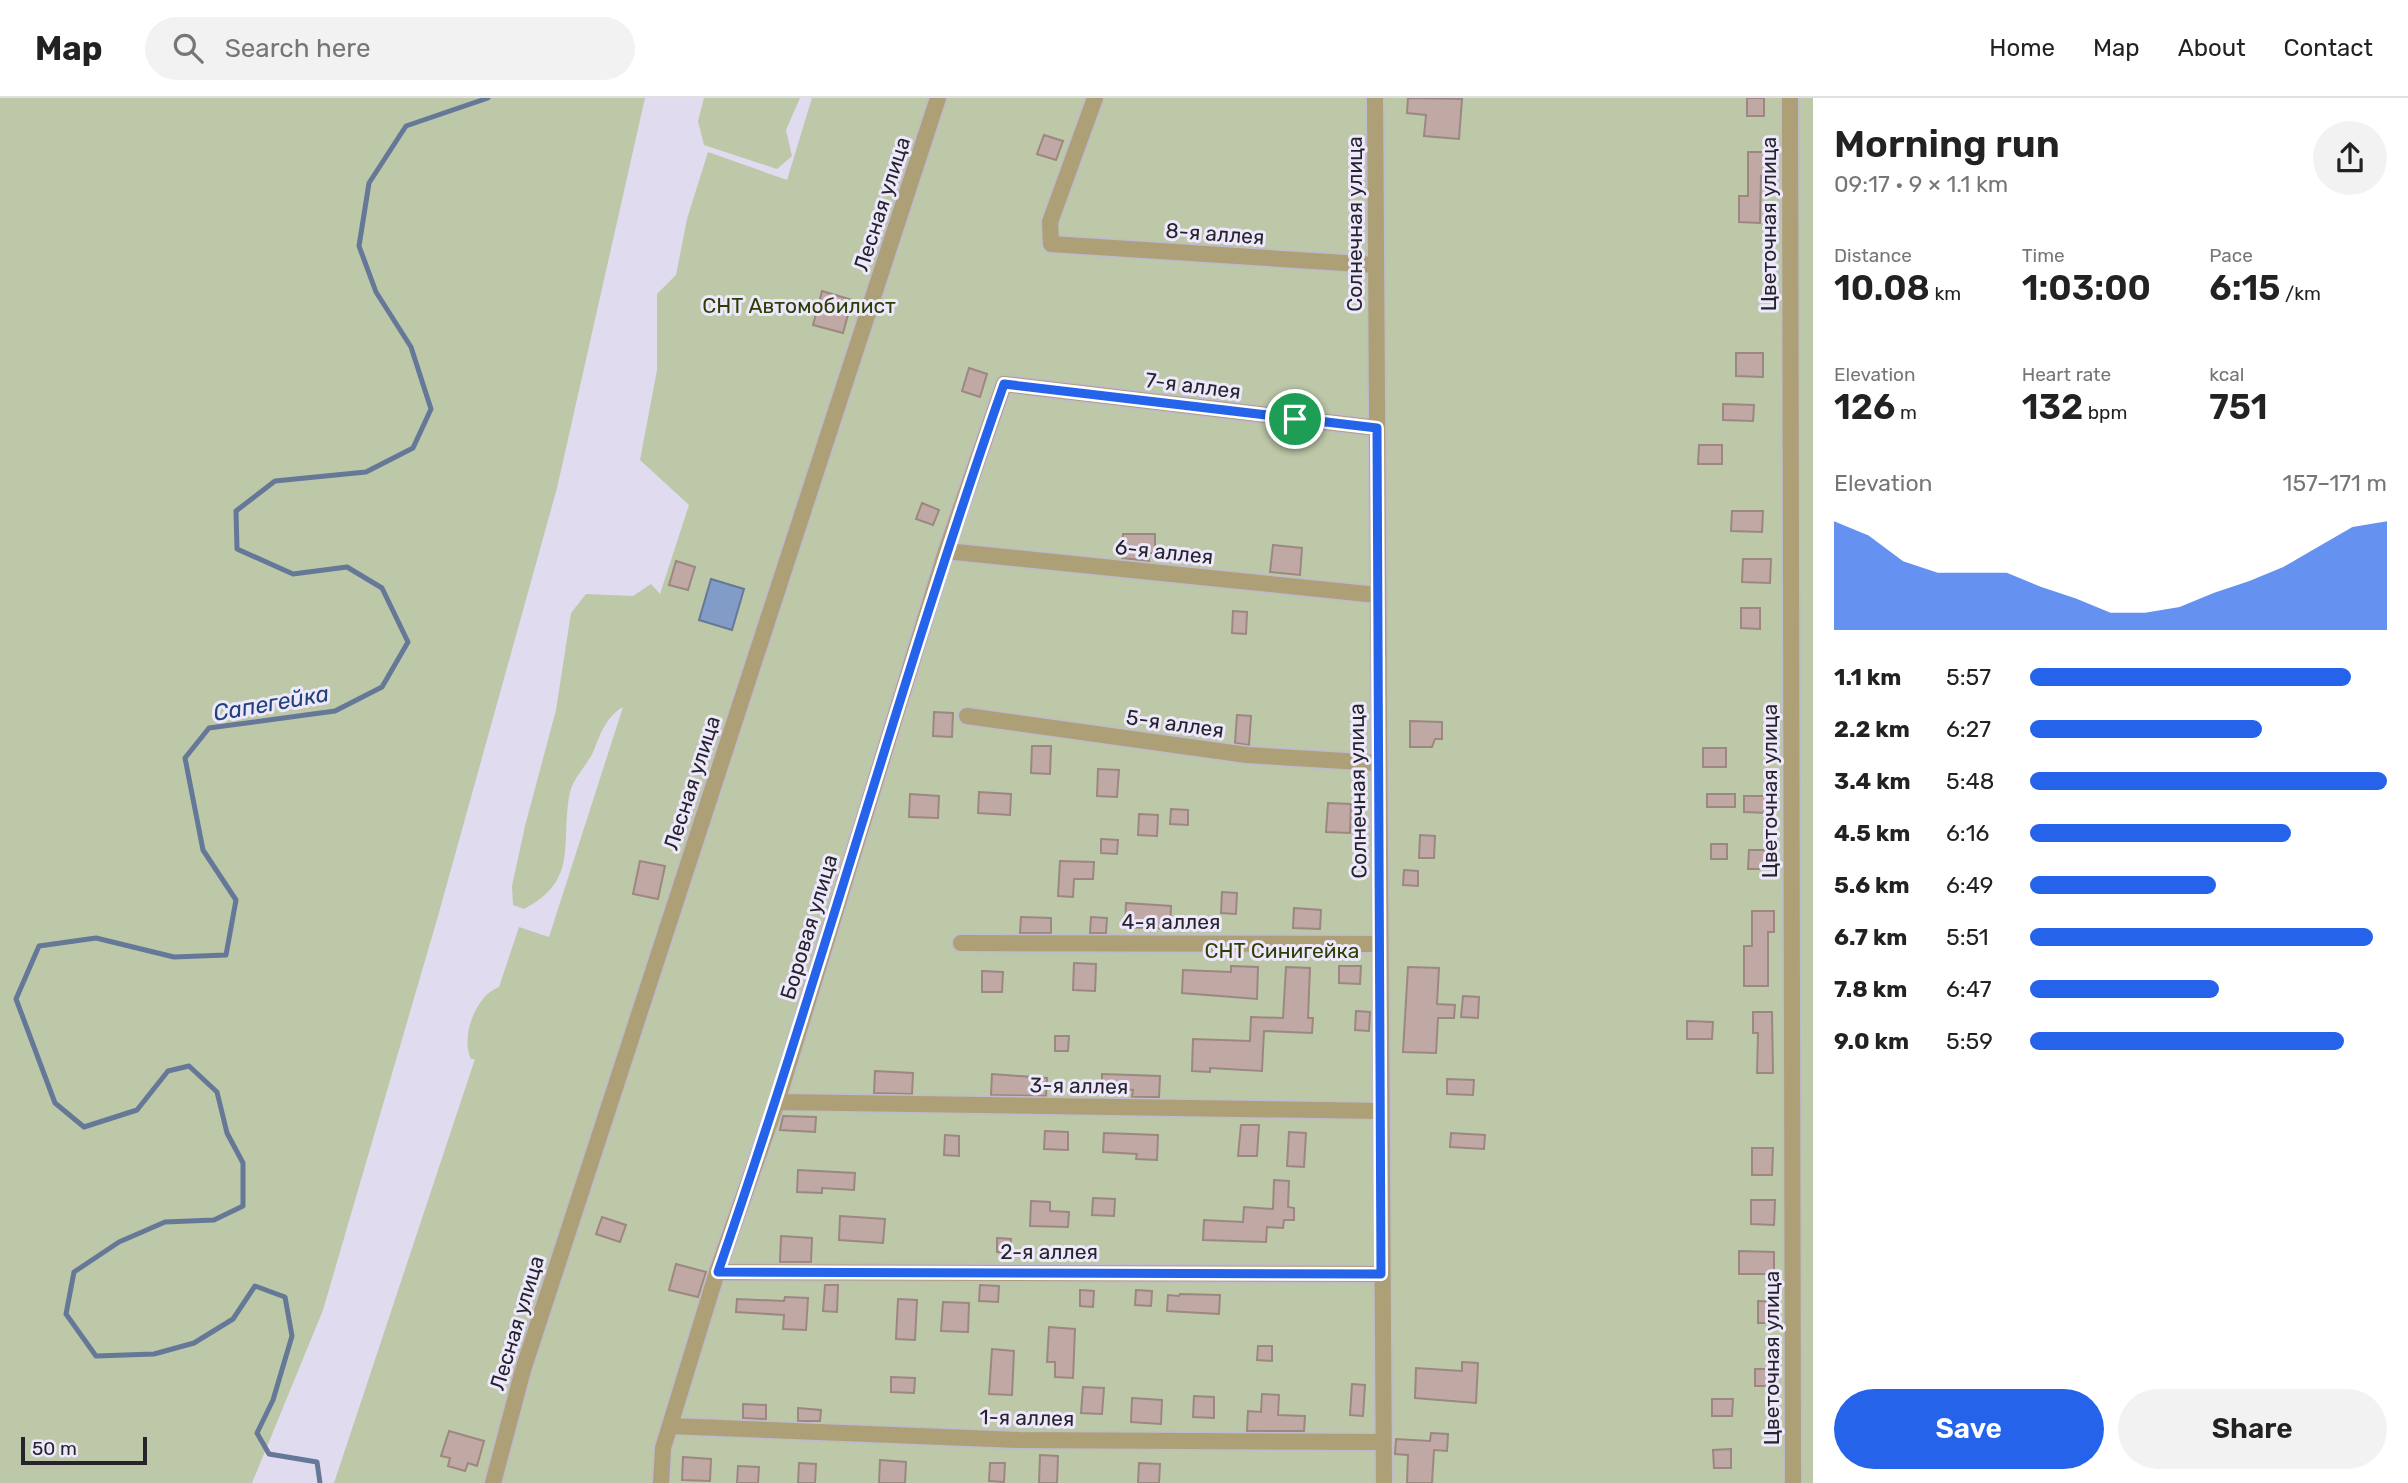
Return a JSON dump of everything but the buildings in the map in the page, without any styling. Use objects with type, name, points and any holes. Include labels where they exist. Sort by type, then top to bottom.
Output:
[{"type":"street","name":"Лесная улица","points":[[493,1483],[527,1356],[938,98]]},
{"type":"street","name":"8-я аллея","points":[[1095,98],[1050,222],[1051,244],[1376,265]]},
{"type":"street","name":"Солнечная улица","points":[[1375,98],[1384,1483]]},
{"type":"street","name":"Цветочная улица","points":[[1790,98],[1793,1483]]},
{"type":"street","name":"7-я аллея","points":[[1004,384],[1377,428]]},
{"type":"street","name":"Боровая улица","points":[[661,1483],[663,1448],[718,1272],[777,1102],[946,551],[1004,384]]},
{"type":"street","name":"6-я аллея","points":[[946,551],[1377,594]]},
{"type":"street","name":"5-я аллея","points":[[967,716],[1247,755],[1378,763]]},
{"type":"street","name":"4-я аллея","points":[[961,943],[1381,944]]},
{"type":"street","name":"3-я аллея","points":[[777,1102],[1381,1111]]},
{"type":"street","name":"2-я аллея","points":[[718,1272],[1381,1274]]},
{"type":"street","name":"1-я аллея","points":[[670,1426],[1020,1440],[1383,1442]]},
{"type":"green space","points":[[0,98],[645,98],[557,488],[438,916],[323,1310],[252,1483],[0,1483]]},
{"type":"green space","points":[[704,98],[800,98],[786,130],[792,156],[777,169],[704,145],[698,121]]},
{"type":"green space","name":"СНТ Синигейка","points":[[812,98],[1813,98],[1813,1483],[334,1483],[475,1059],[471,1059],[468,1050],[472,1018],[483,999],[499,987],[519,927],[549,937],[623,707],[605,725],[571,790],[564,861],[553,887],[524,909],[513,905],[512,886],[556,710],[571,613],[586,594],[633,596],[651,584],[660,594],[689,505],[640,460],[657,370],[657,294],[676,275],[687,219],[708,152],[787,180]]},
{"type":"water","points":[[711,579],[744,589],[732,630],[699,620]]},
{"type":"waterway","name":"Сапегейка","points":[[320,1483],[317,1462],[269,1454],[257,1433],[273,1400],[292,1336],[285,1297],[255,1286],[233,1319],[194,1343],[154,1354],[96,1356],[66,1314],[74,1272],[119,1242],[165,1222],[214,1220],[243,1206],[243,1163],[227,1133],[217,1092],[189,1066],[168,1071],[137,1110],[84,1127],[55,1103],[16,999],[39,946],[96,938],[174,957],[226,955],[236,900],[203,850],[185,758],[209,728],[335,711],[382,687],[408,642],[382,588],[347,567],[293,574],[237,549],[236,511],[275,481],[366,472],[413,448],[431,409],[411,347],[376,292],[359,246],[369,183],[406,126],[488,98]]},
{"type":"route","points":[[1004,384],[1295,419],[1377,428],[1381,1274],[718,1272],[777,1102],[946,551],[1004,384]]},
{"type":"park label","name":"СНТ Автомобилист","points":[[799,306]]}]
